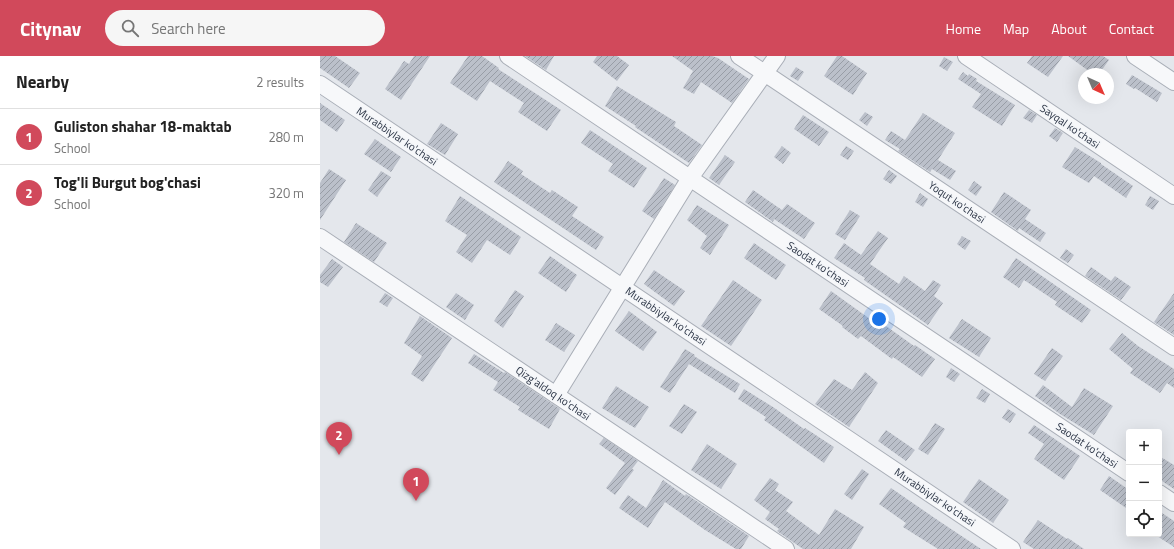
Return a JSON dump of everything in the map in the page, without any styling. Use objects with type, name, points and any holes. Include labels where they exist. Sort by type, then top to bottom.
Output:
[{"type":"street","name":"Saodat ko'chasi","points":[[508,56],[1126,471]]},
{"type":"street","name":"Yoqut ko'chasi","points":[[740,56],[1174,347]]},
{"type":"street","points":[[556,395],[690,178],[777,56]]},
{"type":"street","name":"Sayqal ko'chasi","points":[[966,56],[1174,196]]},
{"type":"street","points":[[1135,56],[1174,82]]},
{"type":"street","name":"Murabbiylar ko'chasi","points":[[320,84],[1012,549]]},
{"type":"street","name":"Qizg'aldoq ko'chasi","points":[[320,237],[786,549]]},
{"type":"street","points":[[1162,495],[1174,503]]},
{"type":"building","points":[[320,56],[335,56],[360,73],[349,88],[320,68]]},
{"type":"building","points":[[414,56],[430,56],[401,100],[385,89],[404,61],[409,64]]},
{"type":"building","points":[[468,56],[482,56],[499,68],[498,69],[561,110],[547,131],[518,112],[524,103],[490,81],[477,101],[450,83]]},
{"type":"building","points":[[525,56],[554,56],[546,70]]},
{"type":"building","points":[[597,56],[617,56],[629,65],[617,81],[593,62]]},
{"type":"building","points":[[672,56],[712,56],[718,58],[749,79],[732,103],[701,82],[694,94],[683,88],[693,71]]},
{"type":"building","points":[[837,56],[842,56],[867,73],[853,95],[824,76]]},
{"type":"building","points":[[1032,56],[1063,56],[1048,77],[1027,63]]},
{"type":"building","points":[[1068,56],[1103,56],[1109,60],[1103,68],[1085,68]]},
{"type":"building","points":[[944,57],[953,62],[947,71],[939,66]]},
{"type":"building","points":[[796,67],[804,72],[798,81],[790,76]]},
{"type":"building","points":[[963,72],[968,76],[969,74],[977,79],[976,81],[1015,105],[1002,126],[972,107],[981,94],[958,79]]},
{"type":"building","points":[[1132,75],[1162,93],[1157,102],[1126,84]]},
{"type":"building","points":[[617,86],[676,122],[674,126],[702,145],[689,163],[605,106]]},
{"type":"building","points":[[320,103],[345,120],[337,132],[320,120]]},
{"type":"building","points":[[1029,110],[1037,115],[1032,123],[1023,118]]},
{"type":"building","points":[[865,112],[873,117],[867,126],[859,120]]},
{"type":"building","points":[[923,113],[955,133],[938,160],[956,171],[950,180],[932,169],[930,172],[898,151],[900,149],[885,140],[891,131],[905,140]]},
{"type":"building","points":[[803,115],[829,132],[819,146],[794,129]]},
{"type":"building","points":[[441,123],[458,134],[445,155],[427,144]]},
{"type":"building","points":[[1055,128],[1063,133],[1057,142],[1049,136]]},
{"type":"building","points":[[590,130],[647,168],[634,188],[608,171],[613,164],[581,143]]},
{"type":"building","points":[[375,139],[401,157],[391,172],[364,154]]},
{"type":"building","points":[[782,146],[791,153],[783,164],[774,157]]},
{"type":"building","points":[[846,146],[854,151],[848,160],[840,155]]},
{"type":"building","points":[[1075,147],[1101,163],[1133,186],[1126,198],[1094,176],[1089,183],[1062,167]]},
{"type":"building","points":[[725,155],[735,162],[719,185],[709,178]]},
{"type":"building","points":[[508,161],[523,171],[521,174],[550,193],[552,190],[578,207],[572,216],[604,237],[596,250],[494,182]]},
{"type":"building","points":[[329,169],[346,180],[320,220],[320,183]]},
{"type":"building","points":[[889,170],[897,176],[891,184],[883,179]]},
{"type":"building","points":[[381,171],[391,177],[377,197],[368,190]]},
{"type":"building","points":[[664,178],[675,185],[654,219],[642,211]]},
{"type":"building","points":[[974,181],[982,187],[976,196],[968,190]]},
{"type":"building","points":[[753,190],[782,210],[787,204],[815,223],[804,239],[774,219],[773,222],[745,202]]},
{"type":"building","points":[[1004,192],[1031,210],[1025,219],[1046,233],[1040,242],[1019,228],[1018,231],[991,212]]},
{"type":"building","points":[[920,193],[928,199],[923,207],[915,202]]},
{"type":"building","points":[[460,196],[521,237],[510,255],[487,240],[472,263],[456,252],[467,235],[445,221]]},
{"type":"building","points":[[1150,196],[1159,201],[1153,210],[1145,205]]},
{"type":"building","points":[[697,205],[729,225],[710,255],[700,248],[707,236],[687,220]]},
{"type":"building","points":[[850,210],[860,216],[845,240],[835,234]]},
{"type":"building","points":[[356,223],[387,243],[374,262],[344,242]]},
{"type":"building","points":[[878,231],[888,238],[870,264],[899,284],[904,276],[925,291],[933,280],[941,285],[934,296],[943,303],[928,325],[864,280],[865,278],[834,258],[844,243],[861,255]]},
{"type":"building","points":[[962,236],[971,241],[965,250],[957,244]]},
{"type":"building","points":[[754,243],[786,265],[776,280],[744,258]]},
{"type":"building","points":[[1066,249],[1074,255],[1068,263],[1060,258]]},
{"type":"building","points":[[550,256],[577,275],[566,292],[538,273]]},
{"type":"building","points":[[1016,258],[1091,310],[1082,323],[1055,305],[1057,302],[1024,280],[1019,288],[1003,277]]},
{"type":"building","points":[[332,259],[343,267],[328,287],[320,282],[320,275]]},
{"type":"building","points":[[1091,267],[1111,281],[1115,276],[1131,287],[1121,300],[1085,276]]},
{"type":"building","points":[[654,270],[685,291],[674,306],[644,284]]},
{"type":"building","points":[[733,280],[762,300],[731,346],[701,326]]},
{"type":"building","points":[[515,290],[524,296],[503,328],[494,321]]},
{"type":"building","points":[[831,291],[877,324],[879,321],[935,359],[922,377],[893,357],[892,359],[861,336],[858,339],[819,309]]},
{"type":"building","points":[[385,293],[393,298],[387,307],[379,302]]},
{"type":"building","points":[[456,293],[474,305],[465,320],[446,307]]},
{"type":"building","points":[[1174,293],[1174,335],[1154,322]]},
{"type":"building","points":[[629,311],[657,332],[643,351],[615,331]]},
{"type":"building","points":[[420,316],[452,338],[423,382],[411,374],[422,356],[404,343]]},
{"type":"building","points":[[962,319],[991,338],[979,357],[949,338]]},
{"type":"building","points":[[556,323],[575,335],[564,352],[545,340]]},
{"type":"building","points":[[1122,333],[1138,346],[1174,369],[1174,388],[1167,383],[1160,393],[1130,373],[1133,369],[1109,349]]},
{"type":"building","points":[[1052,348],[1063,356],[1045,381],[1034,374]]},
{"type":"building","points":[[685,349],[740,384],[735,393],[689,364],[670,393],[660,387]]},
{"type":"building","points":[[474,354],[504,373],[505,372],[560,409],[549,429],[518,410],[520,407],[493,390],[498,382],[468,363]]},
{"type":"building","points":[[951,368],[960,374],[954,382],[946,377]]},
{"type":"building","points":[[865,372],[878,383],[849,427],[815,404],[834,379],[852,390]]},
{"type":"building","points":[[1043,385],[1072,407],[1084,388],[1113,406],[1094,435],[1060,414],[1035,396]]},
{"type":"building","points":[[616,386],[649,407],[635,428],[602,408]]},
{"type":"building","points":[[744,389],[834,447],[824,463],[764,420],[766,417],[738,399]]},
{"type":"building","points":[[982,389],[990,394],[985,403],[976,398]]},
{"type":"building","points":[[684,404],[697,412],[682,434],[669,426]]},
{"type":"building","points":[[1008,409],[1016,414],[1010,423],[1002,418]]},
{"type":"building","points":[[935,423],[945,429],[928,455],[918,449]]},
{"type":"building","points":[[1034,425],[1080,456],[1064,480],[1034,459],[1044,444],[1028,433]]},
{"type":"building","points":[[886,430],[915,450],[906,461],[878,441]]},
{"type":"building","points":[[604,438],[638,461],[632,469],[634,470],[615,495],[606,488],[625,463],[599,444]]},
{"type":"building","points":[[707,444],[737,464],[721,489],[691,470]]},
{"type":"building","points":[[1162,458],[1174,465],[1174,489],[1162,481]]},
{"type":"building","points":[[862,469],[869,474],[852,500],[844,494]]},
{"type":"building","points":[[1109,476],[1126,488],[1126,508],[1100,490]]},
{"type":"building","points":[[770,478],[779,484],[775,490],[793,502],[786,511],[819,535],[835,509],[864,527],[851,549],[803,549],[777,531],[779,529],[765,519],[770,512],[754,500]]},
{"type":"building","points":[[979,479],[1009,500],[993,523],[963,502]]},
{"type":"building","points":[[663,480],[685,496],[686,494],[749,536],[741,549],[736,549],[705,530],[665,502],[648,528],[619,508],[628,495],[646,508]]},
{"type":"building","points":[[891,488],[981,549],[938,549],[903,527],[906,523],[879,504]]},
{"type":"building","points":[[1162,513],[1174,521],[1174,547],[1159,537],[1162,537]]},
{"type":"building","points":[[1038,520],[1084,549],[1034,549],[1023,542]]},
{"type":"place","name":"Tog'li Burgut bog'chasi","points":[[339,455]]},
{"type":"place","name":"Guliston shahar 18-maktab","points":[[416,501]]}]
